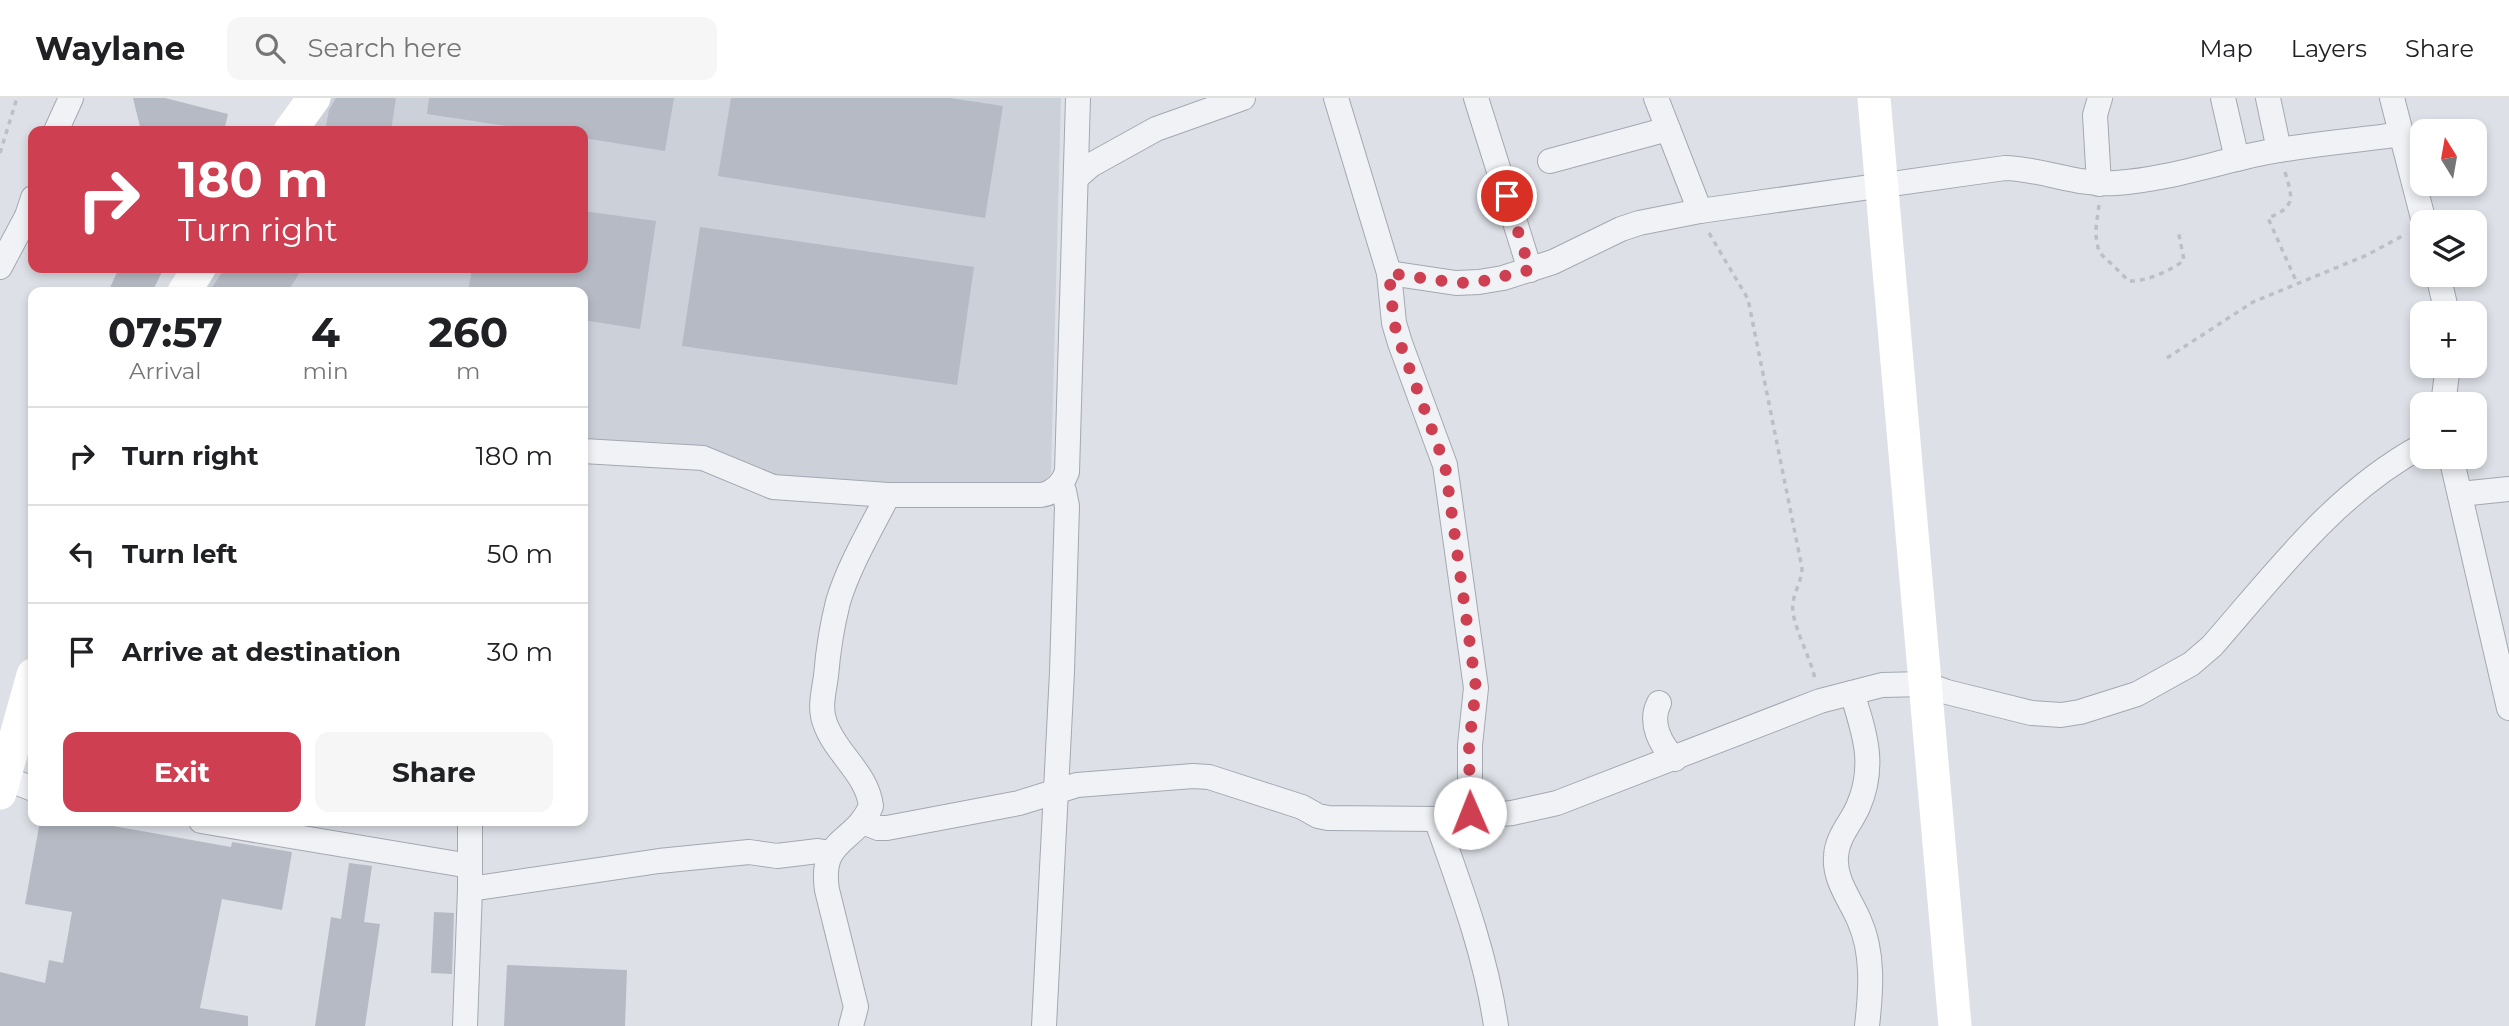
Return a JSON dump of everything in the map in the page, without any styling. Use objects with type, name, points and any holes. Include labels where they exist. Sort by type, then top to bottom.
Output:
[{"type":"street","points":[[58,126],[71,98]]},
{"type":"street","points":[[294,126],[314,98]]},
{"type":"street","points":[[588,452],[703,457],[774,487],[888,495],[1041,495],[1054,492],[1067,472],[1078,98]]},
{"type":"street","points":[[1076,178],[1091,165],[1156,129],[1243,98]]},
{"type":"street","points":[[1336,98],[1389,273],[1394,323],[1445,465],[1449,485],[1476,688],[1469,745],[1470,813]]},
{"type":"street","points":[[1656,98],[1700,211]]},
{"type":"street","points":[[1874,98],[1955,1026]]},
{"type":"street","points":[[2099,184],[2095,115],[2100,98]]},
{"type":"street","points":[[2223,98],[2237,159]]},
{"type":"street","points":[[2268,98],[2278,150]]},
{"type":"street","points":[[2392,98],[2402,134],[2413,210]]},
{"type":"street","points":[[1468,100],[1530,270]]},
{"type":"street","points":[[1550,160],[1668,129]]},
{"type":"street","points":[[1389,273],[1456,283],[1479,282],[1553,262],[1621,229],[1700,211],[2005,168],[2028,169],[2099,184],[2142,180],[2278,150],[2402,134]]},
{"type":"street","points":[[0,267],[28,213]]},
{"type":"street","points":[[863,822],[878,828],[887,828],[1020,803],[1055,791],[1097,782],[1193,776],[1209,778],[1328,818],[1436,819],[1470,813],[1491,815],[1557,803],[1820,701],[1882,685],[1925,684],[2031,713],[2061,715],[2080,712],[2137,694],[2191,664],[2212,646],[2332,510],[2391,464],[2410,453]]},
{"type":"street","points":[[2454,469],[2509,708]]},
{"type":"street","points":[[1045,1026],[1067,506],[1060,485]]},
{"type":"street","points":[[2460,495],[2509,489]]},
{"type":"street","points":[[851,1026],[856,1007],[826,879],[830,853],[863,822],[871,806],[865,784],[827,731],[822,717],[822,706],[829,649],[839,600],[851,569],[888,495]]},
{"type":"street","points":[[1852,693],[1866,741],[1869,769],[1858,807],[1840,838],[1836,855],[1838,877],[1860,921],[1866,942],[1870,978],[1867,1026]]},
{"type":"street","points":[[9,784],[28,698]]},
{"type":"street","points":[[1659,703],[1654,713],[1655,723],[1666,751],[1675,759]]},
{"type":"street","points":[[1436,819],[1480,953],[1496,1026]]},
{"type":"street","points":[[225,826],[470,878],[736,853],[759,852],[777,856],[818,851],[830,853]]},
{"type":"street","points":[[465,1026],[470,826]]},
{"type":"path","points":[[0,153],[17,98]]},
{"type":"path","points":[[2278,150],[2291,197],[2290,205],[2284,212],[2268,218],[2297,284]]},
{"type":"path","points":[[2099,184],[2096,233],[2098,247],[2124,279],[2137,282],[2184,260],[2178,230]]},
{"type":"path","points":[[1700,211],[1716,246],[1748,299],[1802,568],[1802,575],[1793,596],[1792,610],[1811,662],[1820,701]]},
{"type":"path","points":[[2166,358],[2253,302],[2367,255],[2410,230]]},
{"type":"shaded area","points":[[332,98],[1061,98],[1051,472],[1045,483],[885,489],[777,476],[700,446],[588,440],[588,287],[207,287],[216,273],[588,273],[588,126],[312,126]]},
{"type":"building","points":[[133,98],[165,98],[228,114],[225,126],[140,126]]},
{"type":"building","points":[[336,98],[396,98],[392,126],[326,126],[329,110]]},
{"type":"building","points":[[429,98],[674,98],[665,151],[588,139],[588,126],[506,126],[427,114]]},
{"type":"building","points":[[731,98],[950,98],[1003,106],[985,218],[718,176]]},
{"type":"building","points":[[588,212],[656,221],[640,329],[588,321],[588,287],[469,287],[471,273],[588,273]]},
{"type":"building","points":[[700,227],[974,267],[957,385],[682,346]]},
{"type":"building","points":[[117,273],[162,273],[154,287],[110,287]]},
{"type":"building","points":[[222,273],[300,273],[290,287],[212,287]]},
{"type":"building","points":[[39,826],[113,826],[231,847],[232,842],[292,852],[282,910],[222,899],[200,1008],[248,1016],[248,1026],[0,1026],[0,972],[45,983],[49,960],[63,963],[72,912],[25,904]]},
{"type":"building","points":[[349,863],[372,866],[364,922],[380,924],[365,1026],[315,1026],[331,917],[341,919]]},
{"type":"building","points":[[434,912],[454,913],[452,974],[431,973]]},
{"type":"building","points":[[507,965],[627,970],[625,1026],[504,1026]]},
{"type":"route","points":[[1470,813],[1469,745],[1475,704],[1475,670],[1465,615],[1449,485],[1445,465],[1394,323],[1389,273],[1456,283],[1503,278],[1530,270],[1507,196]]}]
